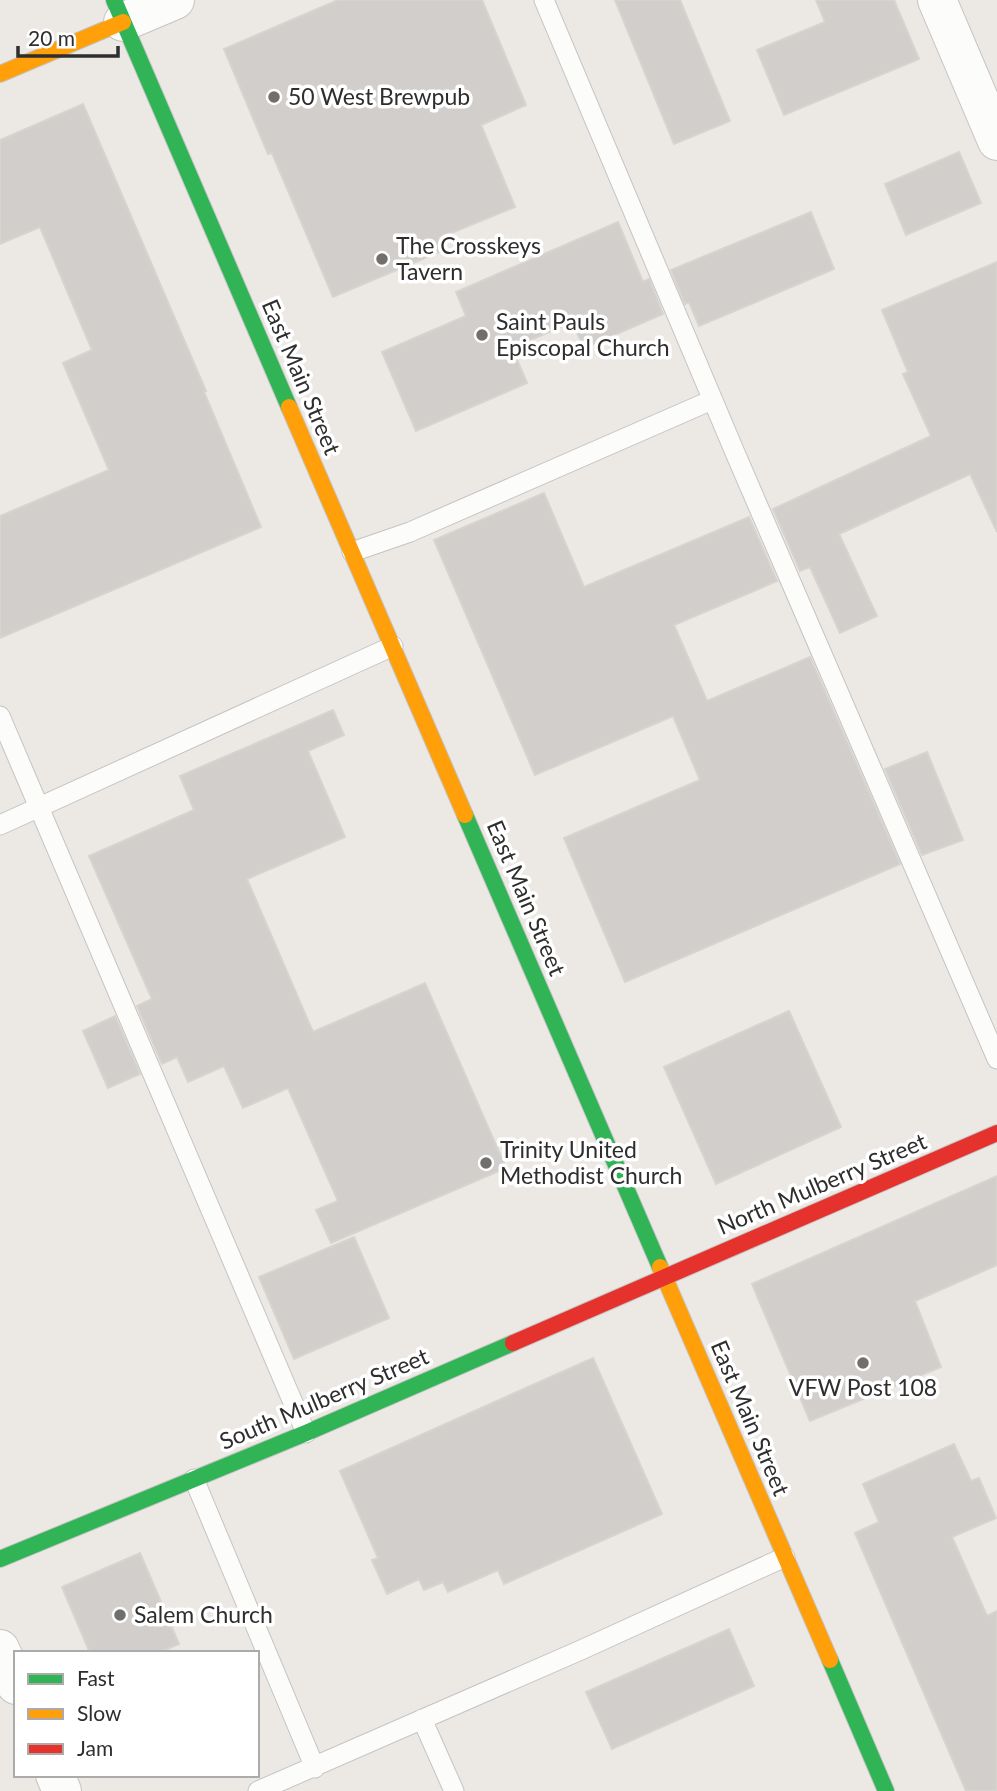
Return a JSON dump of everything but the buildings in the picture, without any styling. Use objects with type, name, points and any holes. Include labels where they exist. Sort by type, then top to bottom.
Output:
[{"type":"main road","points":[[0,74],[119,11]]},
{"type":"main road","name":"East Main Street","points":[[119,11],[886,1791]]},
{"type":"main road","name":"North Mulberry Street","points":[[665,1276],[997,1133]]},
{"type":"main road","name":"South Mulberry Street","points":[[0,1559],[306,1433],[665,1276]]},
{"type":"street","points":[[119,11],[175,0]]},
{"type":"street","points":[[937,0],[997,141]]},
{"type":"street","points":[[0,1649],[14,1680]]},
{"type":"lane","points":[[544,0],[712,400],[997,1059]]},
{"type":"lane","points":[[352,552],[410,531],[712,400]]},
{"type":"lane","points":[[0,825],[393,646]]},
{"type":"lane","points":[[0,716],[306,1433]]},
{"type":"lane","points":[[194,1479],[315,1768]]},
{"type":"lane","points":[[258,1791],[581,1650],[785,1557]]},
{"type":"lane","points":[[422,1719],[454,1791]]},
{"type":"traffic: fast","points":[[114,0],[289,407]]},
{"type":"traffic: fast","points":[[465,815],[660,1267]]},
{"type":"traffic: fast","points":[[0,1559],[306,1433],[513,1343]]},
{"type":"traffic: fast","points":[[830,1660],[886,1791]]},
{"type":"traffic: slow","points":[[0,74],[123,22]]},
{"type":"traffic: slow","points":[[289,407],[465,815]]},
{"type":"traffic: slow","points":[[660,1267],[830,1660]]},
{"type":"traffic: jam","points":[[513,1343],[997,1133]]},
{"type":"place","name":"50 West Brewpub","points":[[274,97]]},
{"type":"place","name":"The Crosskeys Tavern","points":[[382,259]]},
{"type":"place","name":"Saint Pauls Episcopal Church","points":[[482,335]]},
{"type":"place","name":"Trinity United Methodist Church","points":[[486,1163]]},
{"type":"place","name":"VFW Post 108","points":[[863,1363]]},
{"type":"place","name":"Salem Church","points":[[120,1615]]}]
